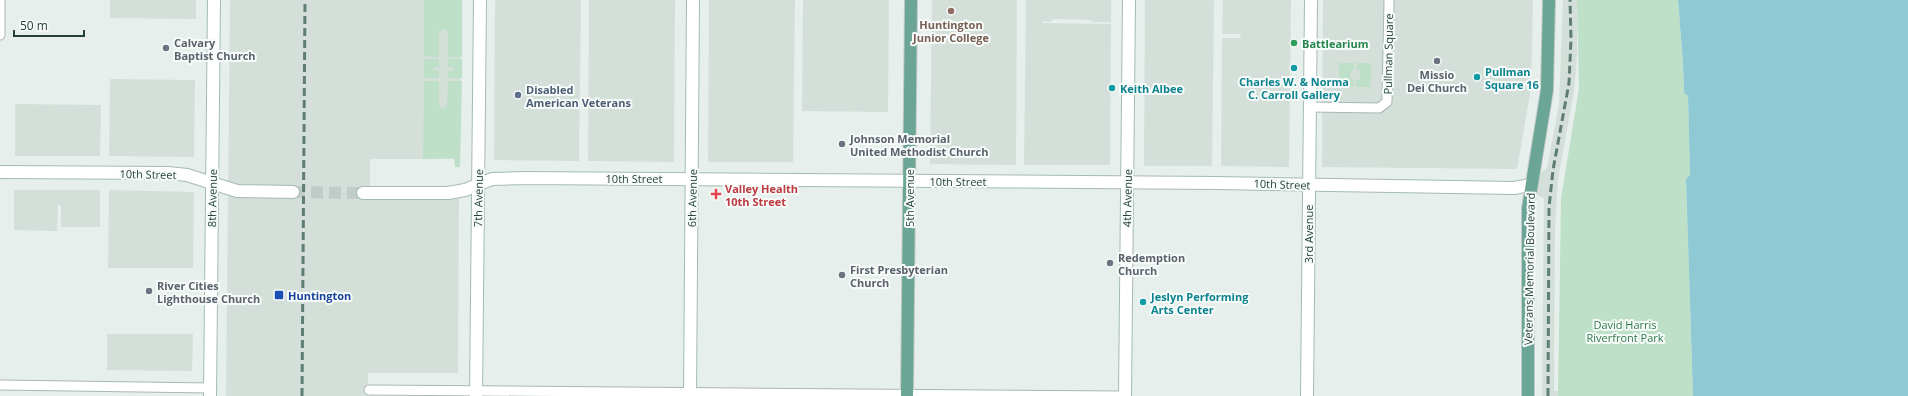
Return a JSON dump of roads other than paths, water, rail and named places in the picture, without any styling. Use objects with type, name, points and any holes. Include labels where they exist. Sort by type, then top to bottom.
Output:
[{"type":"main road","name":"5th Avenue","points":[[907,395],[911,0]]},
{"type":"main road","name":"Veterans Memorial Boulevard","points":[[1528,396],[1528,208],[1530,185],[1547,90],[1549,0]]},
{"type":"street","points":[[0,0],[0,35]]},
{"type":"street","name":"8th Avenue","points":[[210,392],[214,0]]},
{"type":"street","name":"7th Avenue","points":[[476,393],[480,0]]},
{"type":"street","name":"6th Avenue","points":[[690,394],[693,0]]},
{"type":"street","name":"4th Avenue","points":[[1125,396],[1129,0]]},
{"type":"street","name":"3rd Avenue","points":[[1307,396],[1311,0]]},
{"type":"street","name":"Pullman Square","points":[[1310,107],[1379,108],[1387,102],[1389,0]]},
{"type":"street","name":"10th Street","points":[[0,172],[168,173],[188,175],[212,184],[245,192],[293,192]]},
{"type":"street","name":"10th Street","points":[[363,193],[442,194],[465,190],[478,184],[501,178],[692,178],[1127,182],[1514,188],[1530,185]]},
{"type":"street","points":[[0,386],[210,392]]},
{"type":"street","points":[[369,390],[476,393],[1121,396]]},
{"type":"water","points":[[1678,0],[1908,0],[1908,396],[1693,396],[1686,179],[1690,175],[1688,96],[1684,93]]},
{"type":"tunnel","points":[[293,192],[363,193]]},
{"type":"railway","points":[[302,396],[305,0]]},
{"type":"railway","points":[[1548,396],[1549,207],[1553,170],[1569,83],[1571,39],[1570,0]]},
{"type":"place","name":"Huntington Junior College","points":[[951,11]]},
{"type":"place","name":"Battlearium","points":[[1294,43]]},
{"type":"place","name":"Calvary Baptist Church","points":[[166,48]]},
{"type":"place","name":"Missio Dei Church","points":[[1437,61]]},
{"type":"place","name":"Charles W. & Norma C. Carroll Gallery","points":[[1294,68]]},
{"type":"place","name":"Pullman Square 16","points":[[1477,77]]},
{"type":"place","name":"Keith Albee","points":[[1112,88]]},
{"type":"place","name":"Disabled American Veterans","points":[[518,95]]},
{"type":"place","name":"Johnson Memorial United Methodist Church","points":[[842,144]]},
{"type":"place","name":"Valley Health 10th Street","points":[[716,194]]},
{"type":"place","name":"Redemption Church","points":[[1110,263]]},
{"type":"place","name":"First Presbyterian Church","points":[[842,275]]},
{"type":"place","name":"River Cities Lighthouse Church","points":[[149,291]]},
{"type":"place","name":"Huntington","points":[[279,295]]},
{"type":"place","name":"Jeslyn Performing Arts Center","points":[[1143,302]]},
{"type":"park label","name":"David Harris Riverfront Park","points":[[1625,330]]}]
